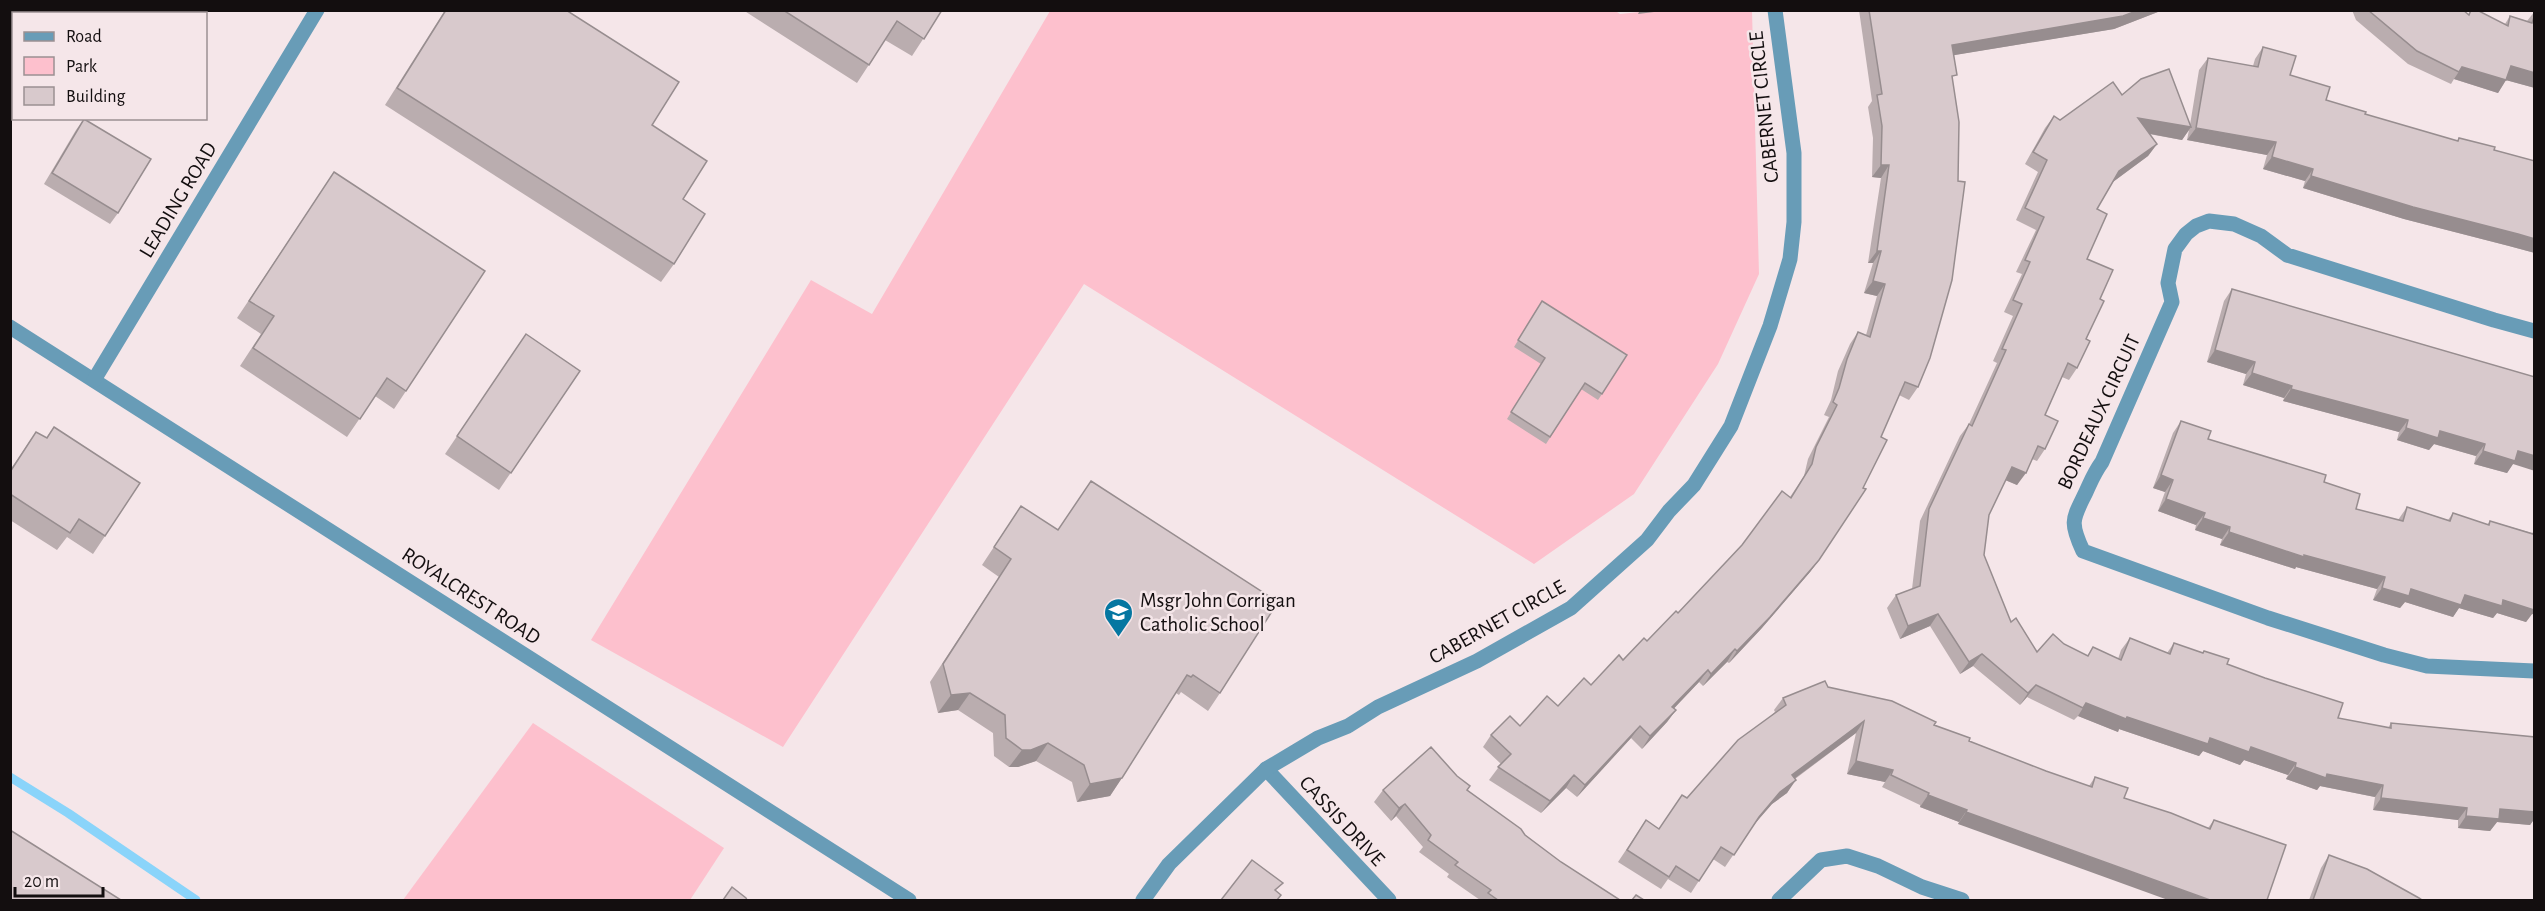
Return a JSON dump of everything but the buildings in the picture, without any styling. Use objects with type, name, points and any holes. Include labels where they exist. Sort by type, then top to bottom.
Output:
[{"type":"street","name":"LEADING ROAD","points":[[94,380],[317,10]]},
{"type":"street","name":"CABERNET CIRCLE","points":[[1143,900],[1169,864],[1266,769],[1318,738],[1348,726],[1378,707],[1477,660],[1571,608],[1647,540],[1669,511],[1694,485],[1731,426],[1770,326],[1790,259],[1794,222],[1794,153],[1775,10]]},
{"type":"street","name":"BORDEAUX CIRCUIT","points":[[2535,331],[2287,255],[2261,236],[2234,224],[2209,221],[2196,226],[2186,234],[2175,249],[2168,283],[2172,302],[2102,462],[2091,476],[2075,512],[2075,534],[2084,551],[2235,606],[2384,655],[2427,666],[2535,671]]},
{"type":"street","name":"ROYALCREST ROAD","points":[[10,327],[909,900]]},
{"type":"street","name":"CASSIS DRIVE","points":[[1266,769],[1347,859],[1389,900]]},
{"type":"street","points":[[1779,900],[1821,860],[1847,856],[1878,866],[1922,887],[1962,900]]},
{"type":"green space","points":[[1614,10],[1620,14],[1659,10],[1752,11],[1759,274],[1718,364],[1634,494],[1534,564],[1084,284],[783,747],[591,640],[811,280],[872,314],[1050,11]]},
{"type":"green space","points":[[533,723],[724,848],[690,900],[403,900]]},
{"type":"waterway","points":[[10,777],[68,813],[196,900]]},
{"type":"place","name":"Msgr John Corrigan Catholic School","points":[[1119,638]]}]
